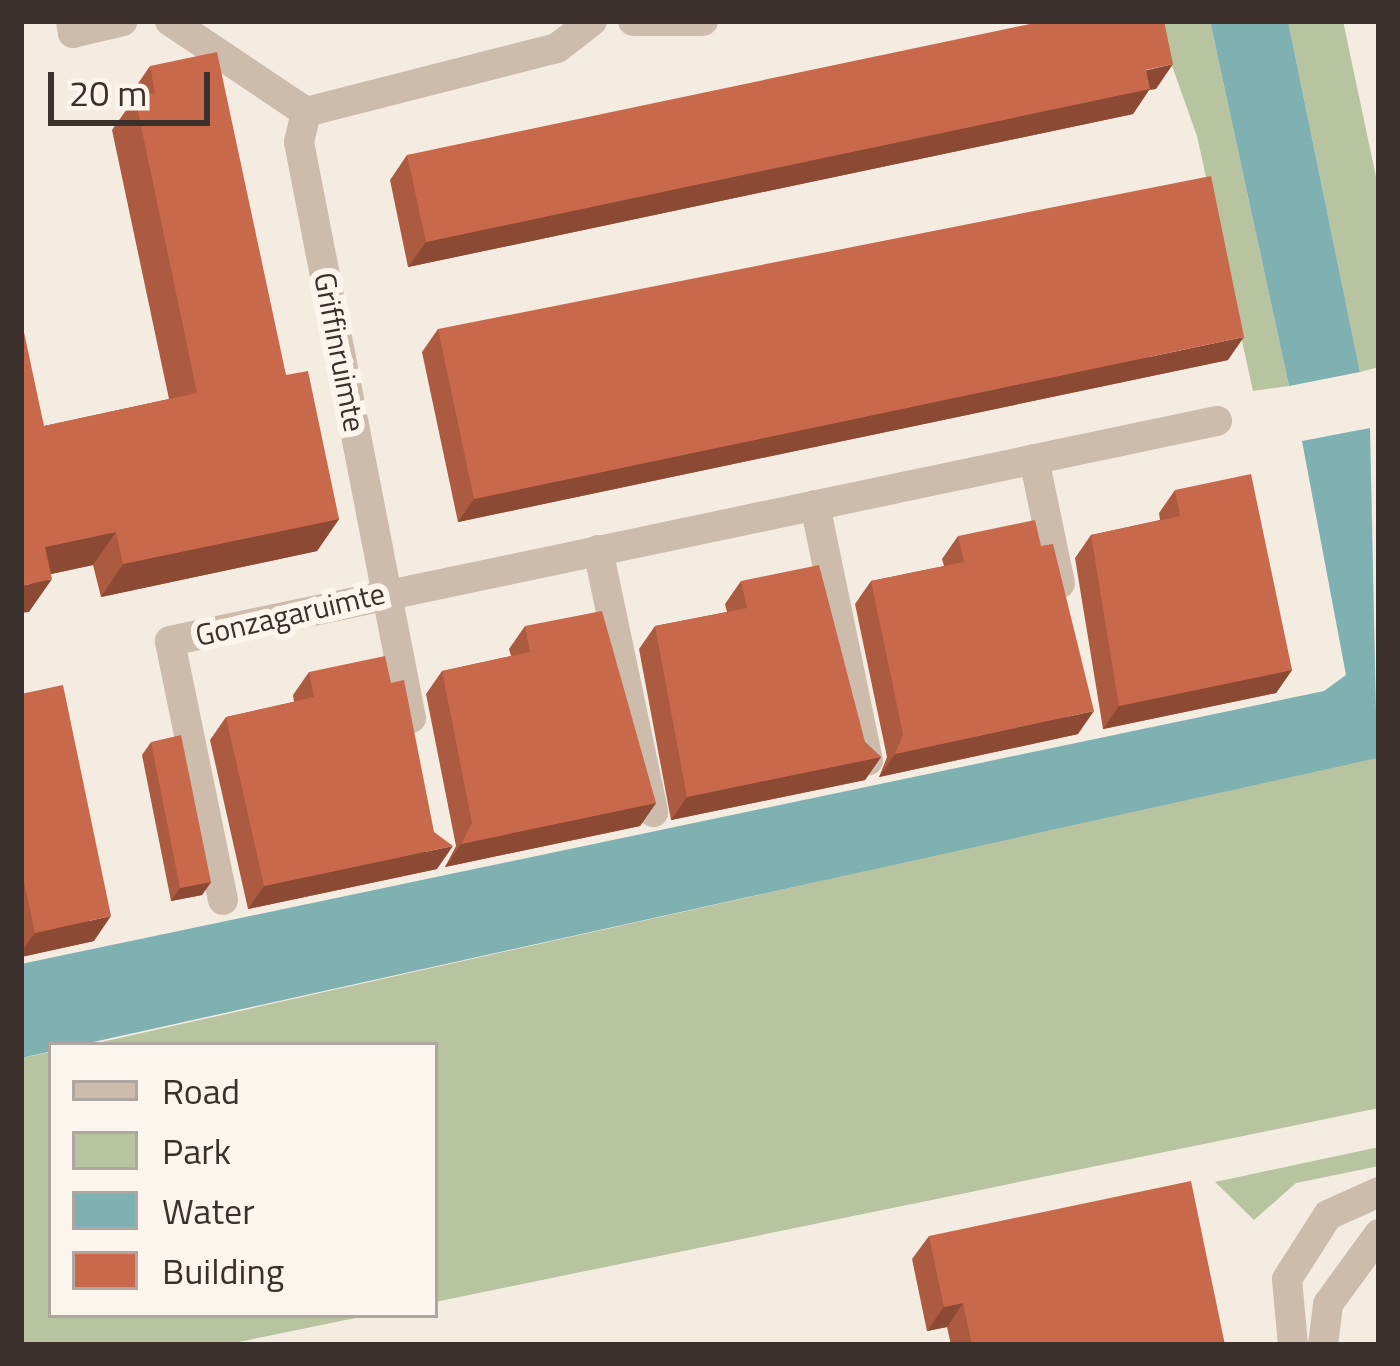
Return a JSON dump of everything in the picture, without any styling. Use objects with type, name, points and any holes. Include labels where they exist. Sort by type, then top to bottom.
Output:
[{"type":"street","points":[[71,21],[73,33],[124,21]]},
{"type":"street","points":[[170,21],[306,112],[557,48],[592,21]]},
{"type":"street","points":[[633,21],[703,21]]},
{"type":"street","name":"Griffinruimte","points":[[306,112],[299,142],[419,756]]},
{"type":"street","name":"Gonzagaruimte","points":[[223,900],[170,641],[1216,421]]},
{"type":"street","points":[[1034,459],[1066,610]]},
{"type":"street","points":[[815,505],[868,761]]},
{"type":"street","points":[[598,550],[652,812]]},
{"type":"street","points":[[1293,1345],[1287,1279],[1328,1214],[1379,1192]]},
{"type":"street","points":[[1323,1345],[1328,1304],[1379,1234]]},
{"type":"green space","points":[[1156,21],[1210,21],[1289,386],[1253,391],[1197,136]]},
{"type":"green space","points":[[1288,21],[1343,21],[1379,191],[1379,367],[1360,372]]},
{"type":"green space","points":[[1379,756],[1379,1108],[438,1301],[438,1042],[101,1042]]},
{"type":"green space","points":[[48,1053],[48,1318],[355,1318],[224,1345],[21,1345],[21,1058]]},
{"type":"green space","points":[[1379,1147],[1379,1166],[1296,1183],[1254,1220],[1215,1182]]},
{"type":"water","points":[[1210,21],[1288,21],[1360,372],[1289,386]]},
{"type":"water","points":[[1370,428],[1377,758],[93,1042],[48,1042],[48,1052],[21,1058],[21,964],[1324,691],[1346,675],[1302,441]]},
{"type":"building","points":[[1044,21],[1164,21],[1173,64],[1146,70],[1150,89],[426,242],[407,155]]},
{"type":"building","points":[[217,52],[286,375],[308,371],[339,519],[123,564],[116,532],[45,547],[52,579],[21,586],[21,318],[44,426],[197,393],[135,97],[155,93],[150,66]]},
{"type":"building","points":[[1211,176],[1244,337],[474,499],[438,329]]},
{"type":"building","points":[[1251,474],[1292,670],[1119,706],[1091,535],[1180,516],[1175,490]]},
{"type":"building","points":[[1035,520],[1041,546],[1053,544],[1094,711],[895,754],[903,734],[871,581],[964,562],[958,536]]},
{"type":"building","points":[[819,565],[865,742],[881,757],[687,797],[655,626],[747,608],[741,581]]},
{"type":"building","points":[[602,611],[656,803],[461,844],[472,823],[442,671],[530,652],[525,626]]},
{"type":"building","points":[[385,656],[391,683],[404,680],[434,832],[453,846],[264,886],[226,717],[314,697],[309,672]]},
{"type":"building","points":[[63,685],[111,916],[35,933],[21,867],[21,694]]},
{"type":"building","points":[[181,735],[211,882],[180,888],[151,742]]},
{"type":"building","points":[[1191,1181],[1225,1345],[972,1345],[963,1303],[944,1307],[929,1236]]}]
